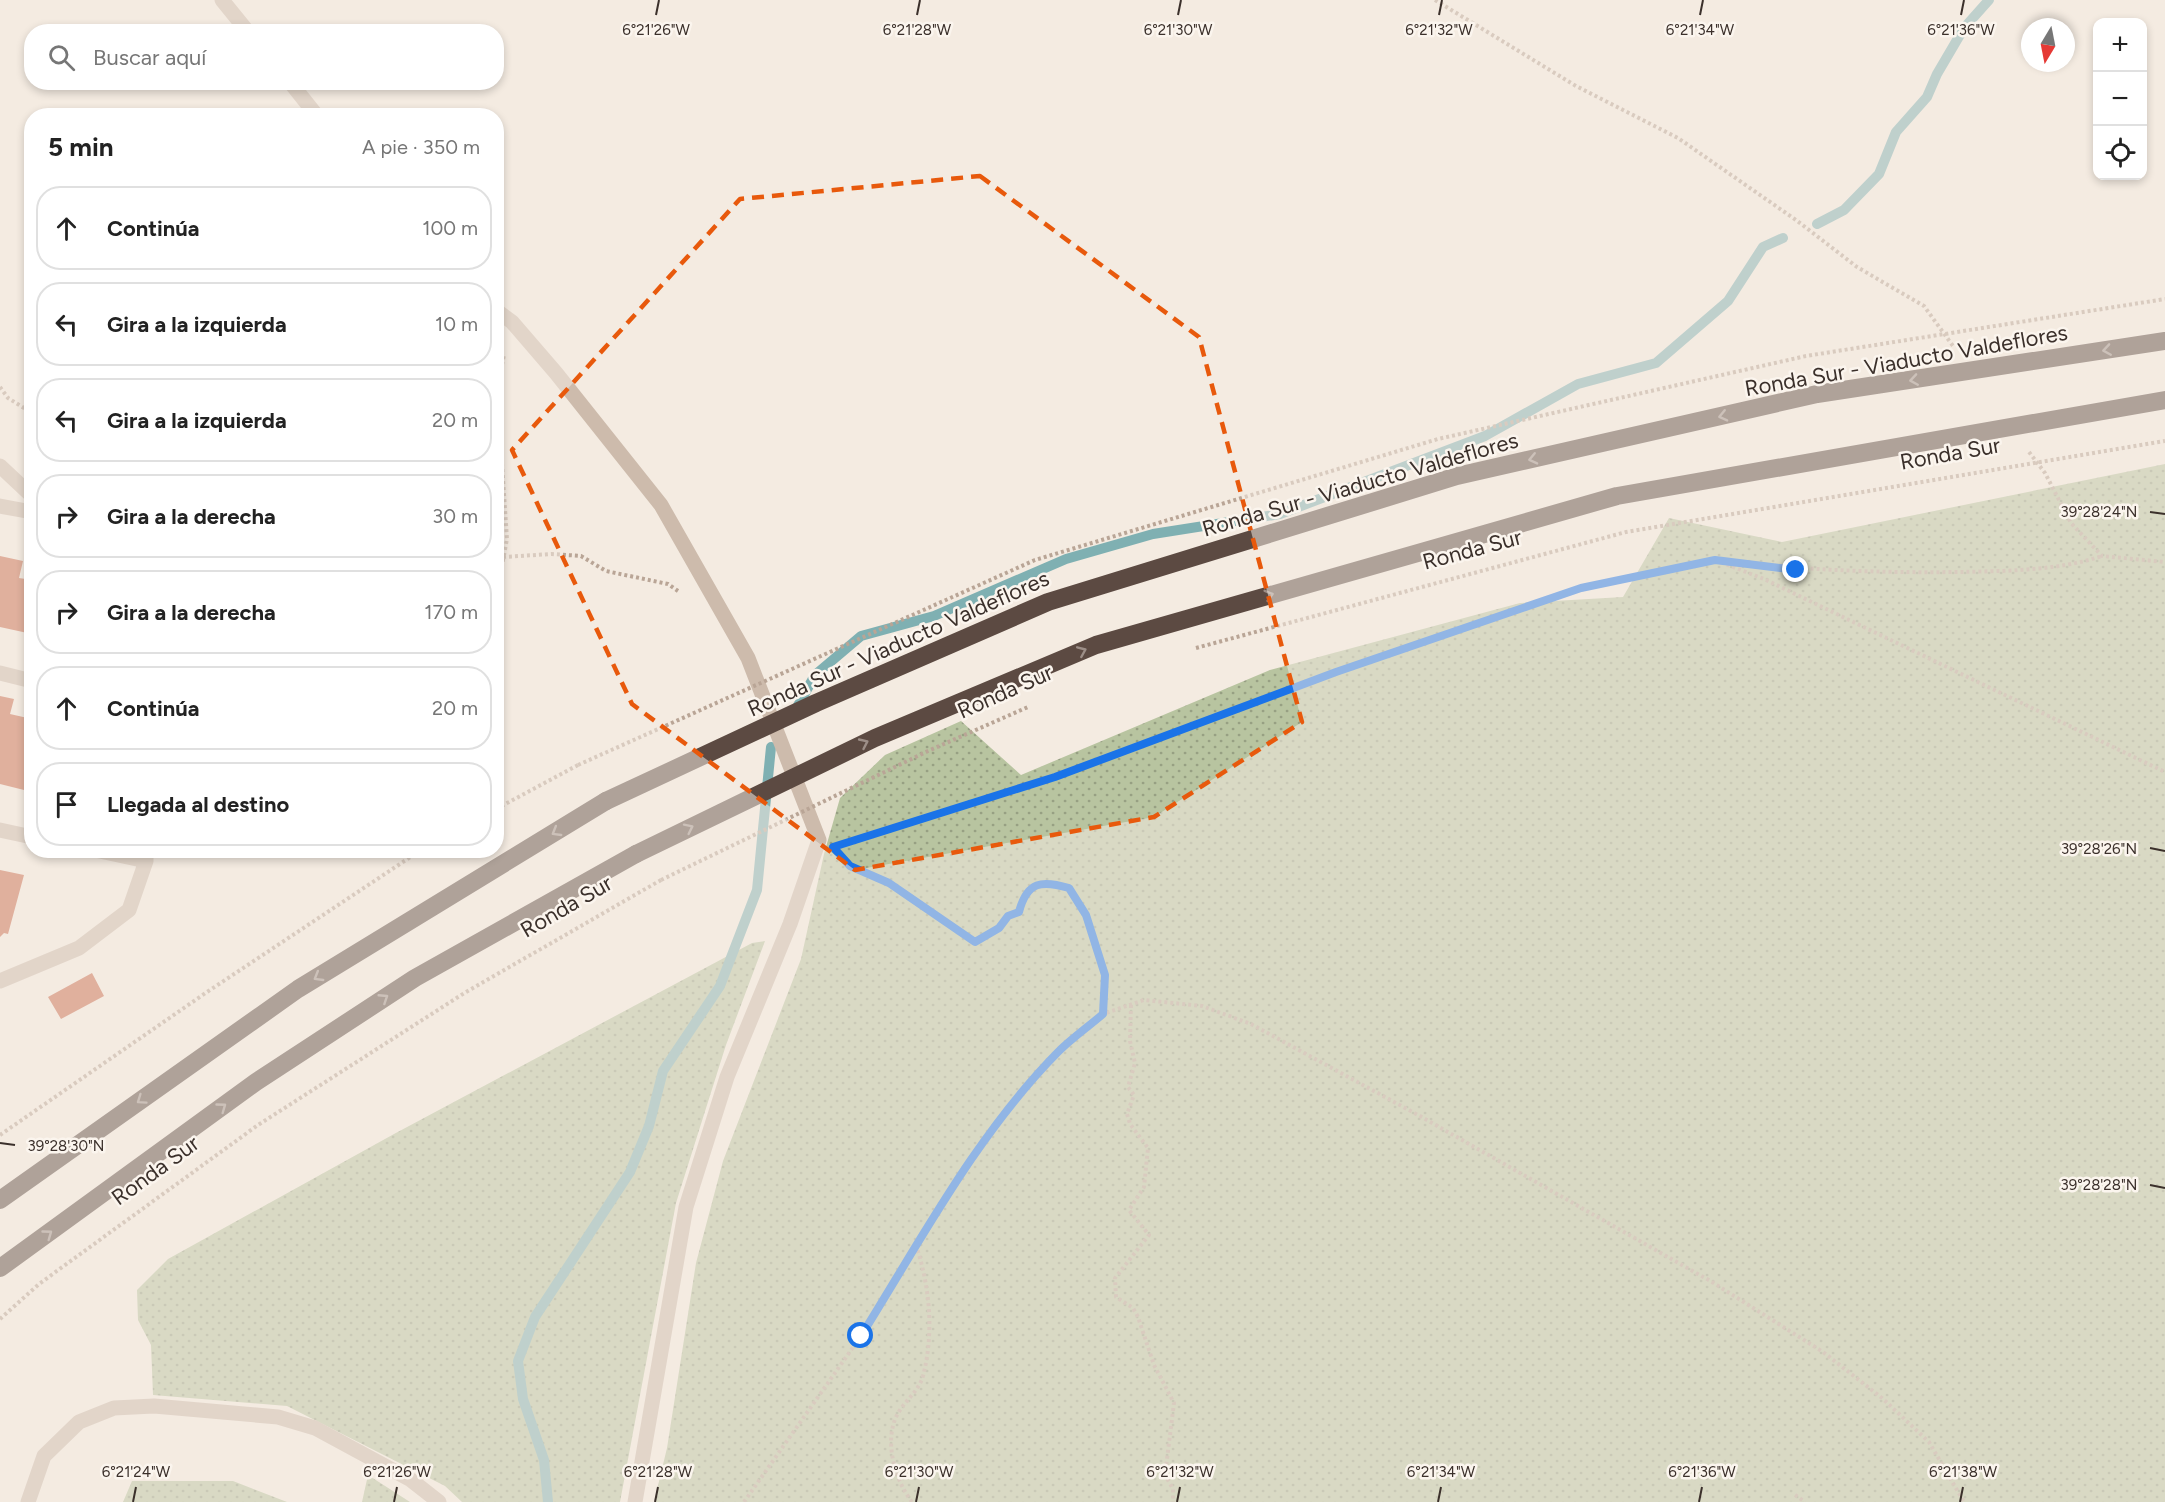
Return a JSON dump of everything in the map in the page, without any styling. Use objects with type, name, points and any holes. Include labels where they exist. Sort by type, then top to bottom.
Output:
[{"type":"highway","name":"Ronda Sur - Viaducto Valdeflores","points":[[0,1200],[298,989],[606,801],[816,703],[1048,602],[1457,476],[1817,394],[2165,341]]},
{"type":"highway","name":"Ronda Sur","points":[[0,1268],[256,1082],[415,978],[636,854],[874,738],[1096,645],[1617,496],[2165,400]]},
{"type":"street","points":[[222,0],[242,24]]},
{"type":"street","points":[[296,90],[311,108]]},
{"type":"street","points":[[504,316],[512,322],[662,505],[748,658],[826,844],[790,924],[728,1077],[686,1207],[635,1502]]},
{"type":"street","points":[[0,466],[24,488]]},
{"type":"street","points":[[0,506],[24,510]]},
{"type":"street","points":[[0,673],[24,679]]},
{"type":"street","points":[[0,830],[24,835]]},
{"type":"street","points":[[0,981],[79,948],[129,910],[145,858]]},
{"type":"street","points":[[28,1502],[44,1455],[79,1422],[114,1408],[153,1406],[278,1417],[315,1428],[411,1480],[439,1502]]},
{"type":"path","points":[[1435,0],[1576,86],[1678,138],[1796,220],[1857,267],[1924,306],[1957,352]]},
{"type":"path","points":[[504,358],[512,322]]},
{"type":"path","points":[[0,387],[8,398],[24,408]]},
{"type":"path","name":"Ronda Sur","points":[[1187,650],[1626,532],[2165,441]]},
{"type":"path","points":[[2025,445],[2045,473],[2071,523],[2102,556]]},
{"type":"path","points":[[504,494],[507,539],[504,552]]},
{"type":"path","points":[[504,557],[552,554],[582,556],[606,571],[668,584],[693,601],[717,604]]},
{"type":"path","points":[[826,844],[1055,777],[1336,672],[1581,588],[1715,560],[1796,570],[1883,573],[1997,572],[2079,564],[2102,556],[2165,562]]},
{"type":"path","points":[[1715,560],[1764,579],[2165,772]]},
{"type":"path","name":"Ronda Sur","points":[[0,1319],[39,1284],[258,1125],[466,992],[661,880],[928,750],[1033,705]]},
{"type":"path","points":[[504,805],[578,765]]},
{"type":"path","points":[[826,844],[850,866],[889,883],[975,942],[999,928],[1008,916],[1019,912],[1022,899],[1034,886],[1047,881],[1069,888],[1086,915],[1105,975],[1103,1014]]},
{"type":"path","points":[[0,1135],[207,992],[409,858]]},
{"type":"path","points":[[744,1502],[861,1336],[957,1182],[1011,1106],[1058,1052],[1103,1014],[1144,1000],[1202,1006],[1251,1024],[1418,1115],[1712,1282],[1823,1352],[1882,1398],[1929,1442],[1964,1502]]},
{"type":"path","points":[[1131,1005],[1130,1041],[1135,1063],[1128,1087],[1134,1095],[1127,1114],[1134,1131],[1148,1148],[1144,1187],[1129,1210],[1149,1235],[1115,1278],[1116,1297],[1133,1308],[1138,1317],[1154,1365],[1174,1403],[1165,1475],[1173,1489],[1173,1502]]},
{"type":"path","points":[[912,1502],[897,1474],[891,1452],[899,1412],[922,1379],[929,1347],[930,1320],[924,1271],[917,1247]]},
{"type":"path","points":[[1795,1495],[1805,1502]]},
{"type":"highlighted area","points":[[980,176],[1199,337],[1302,722],[1154,817],[855,870],[632,704],[512,450],[740,199]]},
{"type":"green space","points":[[2165,464],[2165,1502],[654,1502],[667,1448],[696,1263],[723,1161],[801,959],[824,854],[840,798],[885,755],[961,721],[1021,775],[1270,670],[1520,603],[1623,597],[1669,518],[1782,542]]},
{"type":"green space","points":[[765,941],[726,1045],[676,1203],[620,1502],[462,1502],[445,1486],[287,1406],[153,1395],[151,1345],[138,1320],[137,1290],[168,1259],[394,1134],[752,943]]},
{"type":"green space","points":[[368,1475],[410,1502],[362,1502]]},
{"type":"green space","points":[[132,1481],[233,1481],[287,1502],[123,1502]]},
{"type":"building","points":[[0,556],[23,561],[19,578],[24,579],[24,632],[0,627]]},
{"type":"building","points":[[0,696],[14,699],[10,714],[24,717],[24,790],[0,784]]},
{"type":"building","points":[[0,870],[24,875],[8,934],[4,933],[0,937]]},
{"type":"building","points":[[92,973],[104,996],[61,1019],[48,997]]},
{"type":"waterway","points":[[1817,224],[1844,210],[1879,174],[1896,132],[1927,97],[1937,74],[1964,28],[1989,0]]},
{"type":"waterway","points":[[795,711],[815,675],[861,636],[934,616],[1066,559],[1153,534],[1280,514],[1485,436],[1578,384],[1656,363],[1728,301],[1763,247],[1783,238]]},
{"type":"waterway","points":[[548,1502],[544,1460],[523,1399],[518,1361],[535,1317],[630,1172],[649,1126],[663,1071],[720,986],[757,890],[771,747]]},
{"type":"route","points":[[861,1336],[957,1182],[1011,1106],[1058,1052],[1103,1014],[1105,975],[1086,915],[1069,888],[1047,881],[1034,886],[1022,899],[1019,912],[1008,916],[999,928],[975,942],[889,883],[850,866],[833,847],[1055,777],[1336,672],[1581,588],[1715,560],[1796,570]]}]
